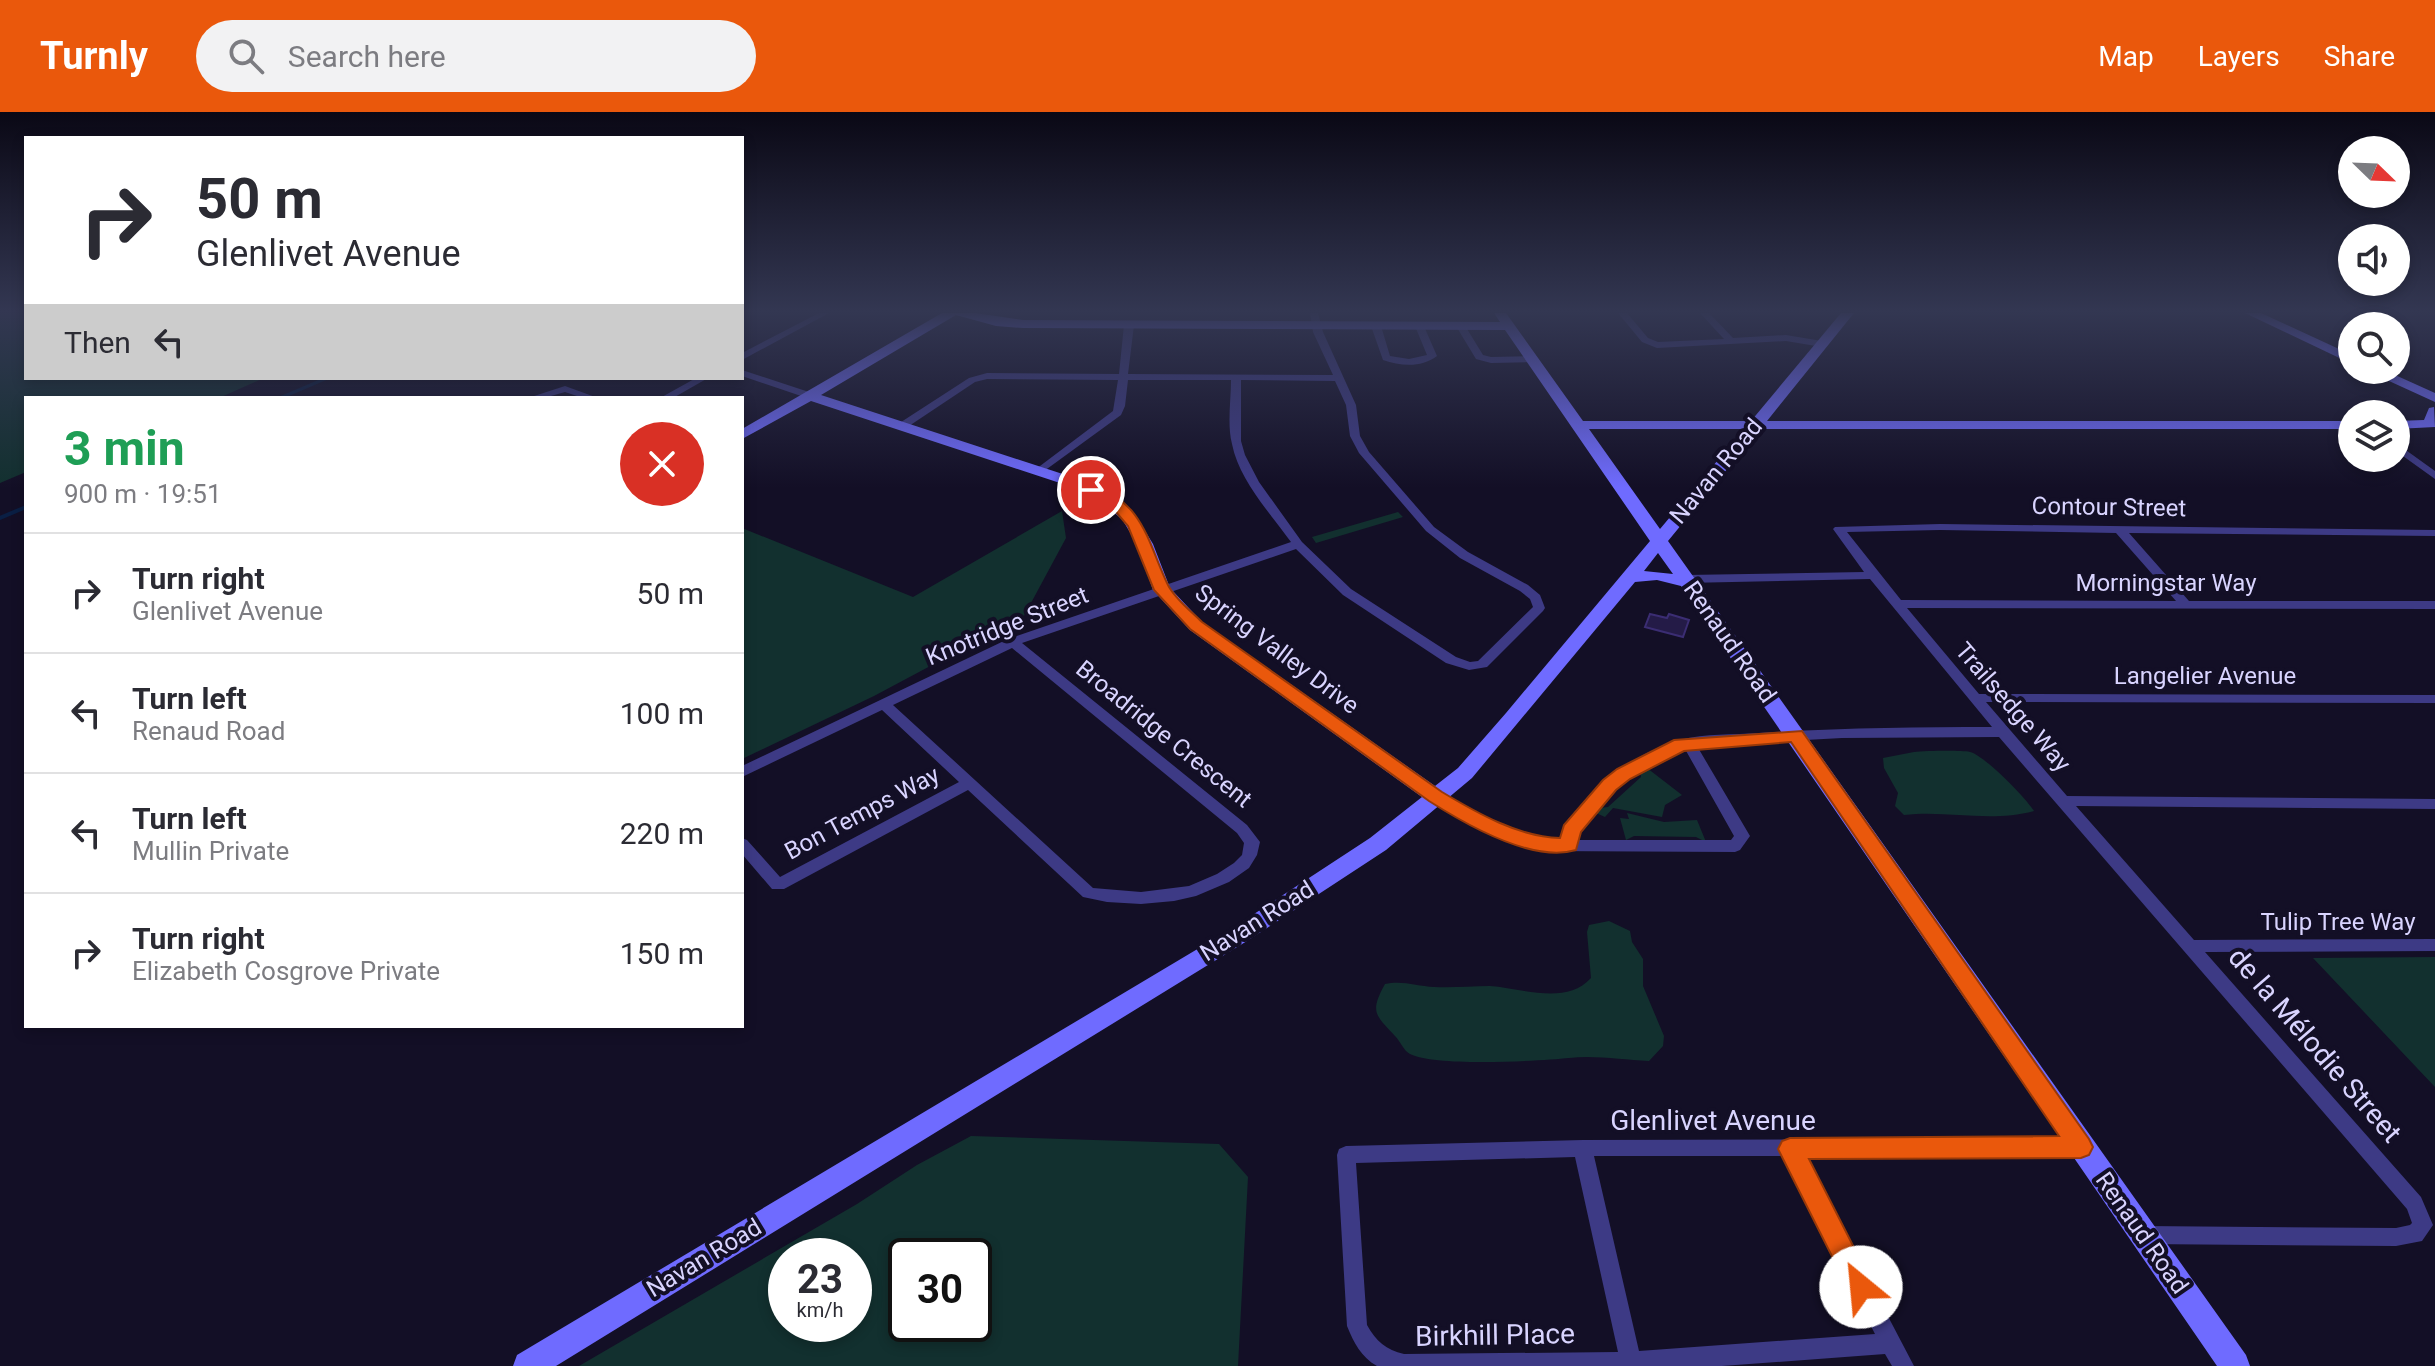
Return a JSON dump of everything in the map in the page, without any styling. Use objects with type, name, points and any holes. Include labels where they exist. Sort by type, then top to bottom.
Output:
[{"type":"street","points":[[744,434],[852,372]]},
{"type":"street","points":[[1040,471],[1117,413],[1123,372]]},
{"type":"street","points":[[1236,377],[1236,441],[1240,455],[1254,482],[1298,544],[1347,592],[1460,665],[1482,664],[1539,608],[1536,598],[1524,588],[1464,555],[1430,529],[1414,511],[1364,453],[1355,436],[1351,405],[1335,372]]},
{"type":"street","name":"Renaud Road","points":[[1542,372],[2235,1366]]},
{"type":"street","name":"Navan Road","points":[[528,1366],[1196,958],[1239,935],[1378,844],[1465,773],[1799,372]]},
{"type":"street","points":[[744,374],[811,396]]},
{"type":"street","points":[[902,426],[978,377],[1338,378]]},
{"type":"street","points":[[669,396],[699,380]]},
{"type":"street","points":[[2403,384],[2435,398]]},
{"type":"street","points":[[2405,384],[2412,388]]},
{"type":"street","points":[[540,396],[565,389],[587,396]]},
{"type":"street","name":"Spring Valley Drive","points":[[811,396],[1040,471],[1091,490],[1121,509],[1141,534],[1162,590],[1196,626],[1436,797]]},
{"type":"street","points":[[2410,425],[2430,424],[2434,411]]},
{"type":"street","points":[[1580,425],[2338,425]]},
{"type":"street","points":[[2410,457],[2435,476]]},
{"type":"street","name":"Contour Street","points":[[1873,575],[1841,534],[1841,528],[2435,533]]},
{"type":"street","points":[[2119,529],[2186,605]]},
{"type":"street","name":"Knotridge Street","points":[[744,771],[1013,642],[1298,544]]},
{"type":"street","points":[[1629,577],[1657,575],[1687,581],[1873,575]]},
{"type":"street","name":"Trailsedge Way","points":[[1873,575],[2064,801],[2435,804]]},
{"type":"street","name":"Morningstar Way","points":[[1897,604],[2435,605]]},
{"type":"street","name":"Broadridge Crescent","points":[[882,703],[1089,893],[1126,899],[1170,898],[1202,889],[1242,867],[1251,855],[1252,842],[1242,829],[1013,642]]},
{"type":"street","name":"Langelier Avenue","points":[[1974,698],[2435,699]]},
{"type":"street","points":[[1569,845],[1571,830],[1610,785],[1643,763],[1680,745],[1796,735],[2003,732]]},
{"type":"street","points":[[1436,797],[1467,816],[1541,845],[1735,846],[1742,836],[1689,744]]},
{"type":"street","name":"Bon Temps Way","points":[[744,846],[778,885],[968,784]]},
{"type":"street","name":"de la Mélodie Street","points":[[2064,801],[2414,1203],[2423,1225],[2415,1234],[2396,1237],[2143,1235]]},
{"type":"street","name":"Tulip Tree Way","points":[[2193,946],[2435,945]]},
{"type":"street","name":"Glenlivet Avenue","points":[[1346,1155],[1583,1148],[2081,1147]]},
{"type":"street","points":[[1583,1148],[1632,1364],[1891,1343]]},
{"type":"street","points":[[1790,1149],[1903,1366]]},
{"type":"street","name":"Birkhill Place","points":[[1346,1155],[1357,1326],[1365,1345],[1383,1360],[1404,1365],[1632,1364]]},
{"type":"green space","points":[[0,372],[24,372],[24,380],[260,380],[224,396],[24,396],[24,473],[0,483]]},
{"type":"green space","points":[[1062,511],[1066,538],[1024,616],[874,696],[744,758],[744,529],[913,597]]},
{"type":"green space","points":[[1398,512],[1403,517],[1316,543],[1312,537]]},
{"type":"green space","points":[[1914,752],[1970,752],[2004,778],[2034,811],[2001,816],[1904,815],[1895,806],[1898,793],[1884,768],[1883,758]]},
{"type":"green space","points":[[1647,768],[1682,795],[1665,805],[1662,817],[1613,808],[1605,817],[1596,813],[1600,808],[1608,807],[1641,777],[1640,771]]},
{"type":"green space","points":[[1627,813],[1664,822],[1697,820],[1706,842],[1696,837],[1634,836],[1626,840],[1620,818],[1629,819]]},
{"type":"green space","points":[[1609,921],[1630,931],[1632,942],[1643,959],[1643,986],[1664,1036],[1663,1046],[1649,1061],[1589,1057],[1463,1062],[1423,1058],[1406,1051],[1377,1013],[1380,994],[1385,984],[1391,983],[1441,987],[1490,986],[1543,993],[1569,991],[1591,978],[1589,925]]},
{"type":"green space","points":[[2435,957],[2435,1087],[2313,958]]},
{"type":"green space","points":[[971,1136],[1219,1144],[1248,1177],[1238,1366],[579,1366],[768,1256],[768,1342],[872,1342],[872,1238],[799,1238],[917,1165]]},
{"type":"building","points":[[1650,614],[1667,618],[1669,614],[1689,620],[1683,637],[1645,627]]},
{"type":"waterway","points":[[285,396],[322,380]]},
{"type":"waterway","points":[[0,518],[24,508]]},
{"type":"route","points":[[1091,490],[1121,509],[1135,525],[1162,590],[1196,626],[1436,797],[1467,816],[1527,841],[1541,845],[1569,845],[1571,830],[1610,785],[1643,763],[1680,745],[1796,735],[2081,1147],[1790,1149],[1861,1287]]}]
